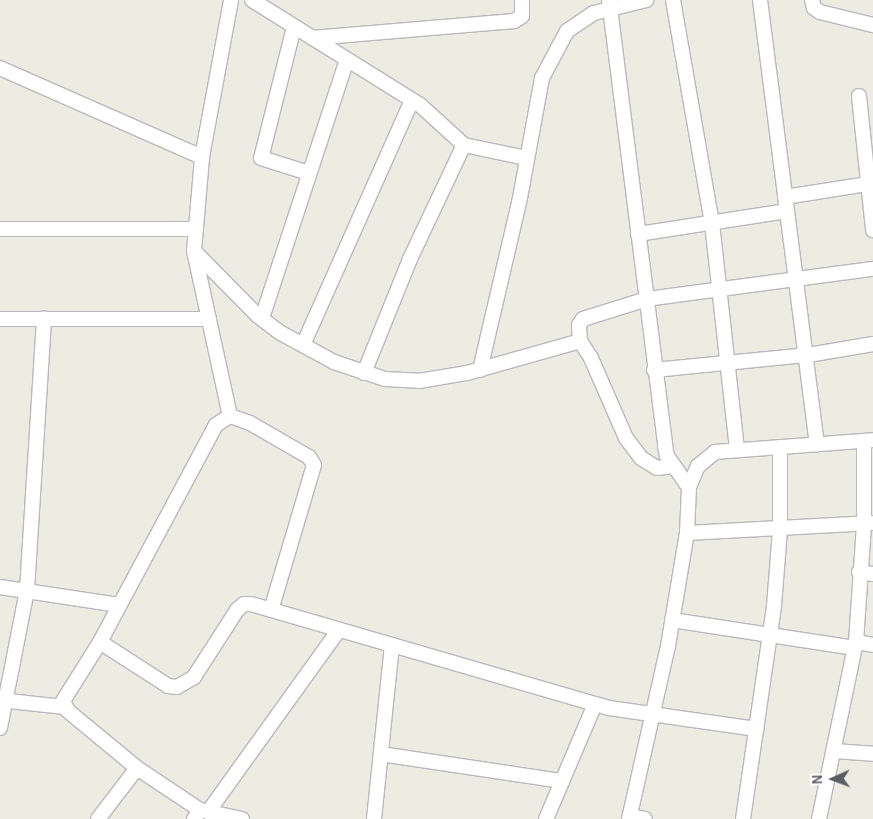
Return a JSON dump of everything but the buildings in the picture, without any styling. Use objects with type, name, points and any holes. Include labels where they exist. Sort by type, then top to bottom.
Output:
[{"type":"street","points":[[230,416],[194,251],[202,157],[231,0]]},
{"type":"street","points":[[252,0],[412,100],[464,145],[526,158]]},
{"type":"street","points":[[312,38],[514,21],[522,16],[522,0]]},
{"type":"street","points":[[480,370],[542,78],[560,42],[574,27],[609,4],[646,0]]},
{"type":"street","points":[[673,0],[712,222],[729,361],[737,449]]},
{"type":"street","points":[[760,0],[785,204],[808,355],[817,444]]},
{"type":"street","points":[[812,0],[814,8],[820,12],[873,25]]},
{"type":"street","points":[[609,4],[665,446],[674,466],[689,487]]},
{"type":"street","points":[[294,27],[261,158],[308,172]]},
{"type":"street","points":[[262,318],[308,172],[347,60]]},
{"type":"street","points":[[0,68],[202,157]]},
{"type":"street","points":[[858,96],[871,183],[873,230]]},
{"type":"street","points":[[302,345],[412,100]]},
{"type":"street","points":[[364,373],[410,259],[464,145]]},
{"type":"street","points":[[638,234],[712,222],[871,183]]},
{"type":"street","points":[[0,229],[196,229]]},
{"type":"street","points":[[194,251],[262,318],[302,345],[364,373],[385,379],[419,380],[480,370],[580,341]]},
{"type":"street","points":[[674,466],[656,468],[641,458],[626,438],[591,358],[580,341],[579,325],[583,319],[647,299],[873,269]]},
{"type":"street","points":[[0,319],[209,319]]},
{"type":"street","points":[[0,728],[27,590],[44,319]]},
{"type":"street","points":[[654,370],[729,361],[808,355],[873,344]]},
{"type":"street","points":[[63,706],[64,696],[100,642],[216,425],[230,416]]},
{"type":"street","points":[[230,416],[250,423],[309,458],[314,465],[271,610]]},
{"type":"street","points":[[644,819],[629,818],[672,620],[687,533],[689,487],[704,460],[714,452],[737,449],[868,440],[868,524],[859,572],[855,645],[819,819]]},
{"type":"street","points":[[743,819],[770,634],[780,530],[780,447]]},
{"type":"street","points":[[687,533],[780,530],[868,524]]},
{"type":"street","points":[[859,572],[873,574]]},
{"type":"street","points":[[0,587],[119,605]]},
{"type":"street","points":[[100,642],[168,686],[177,687],[194,677],[240,606],[251,604],[595,704],[652,716],[757,729]]},
{"type":"street","points":[[672,620],[873,646]]},
{"type":"street","points":[[201,814],[339,630]]},
{"type":"street","points":[[374,819],[392,645]]},
{"type":"street","points":[[4,701],[63,706],[137,768],[201,814],[242,819]]},
{"type":"street","points":[[546,819],[595,704]]},
{"type":"street","points":[[834,751],[873,754]]},
{"type":"street","points":[[381,754],[562,781]]},
{"type":"street","points":[[98,819],[137,768]]}]
